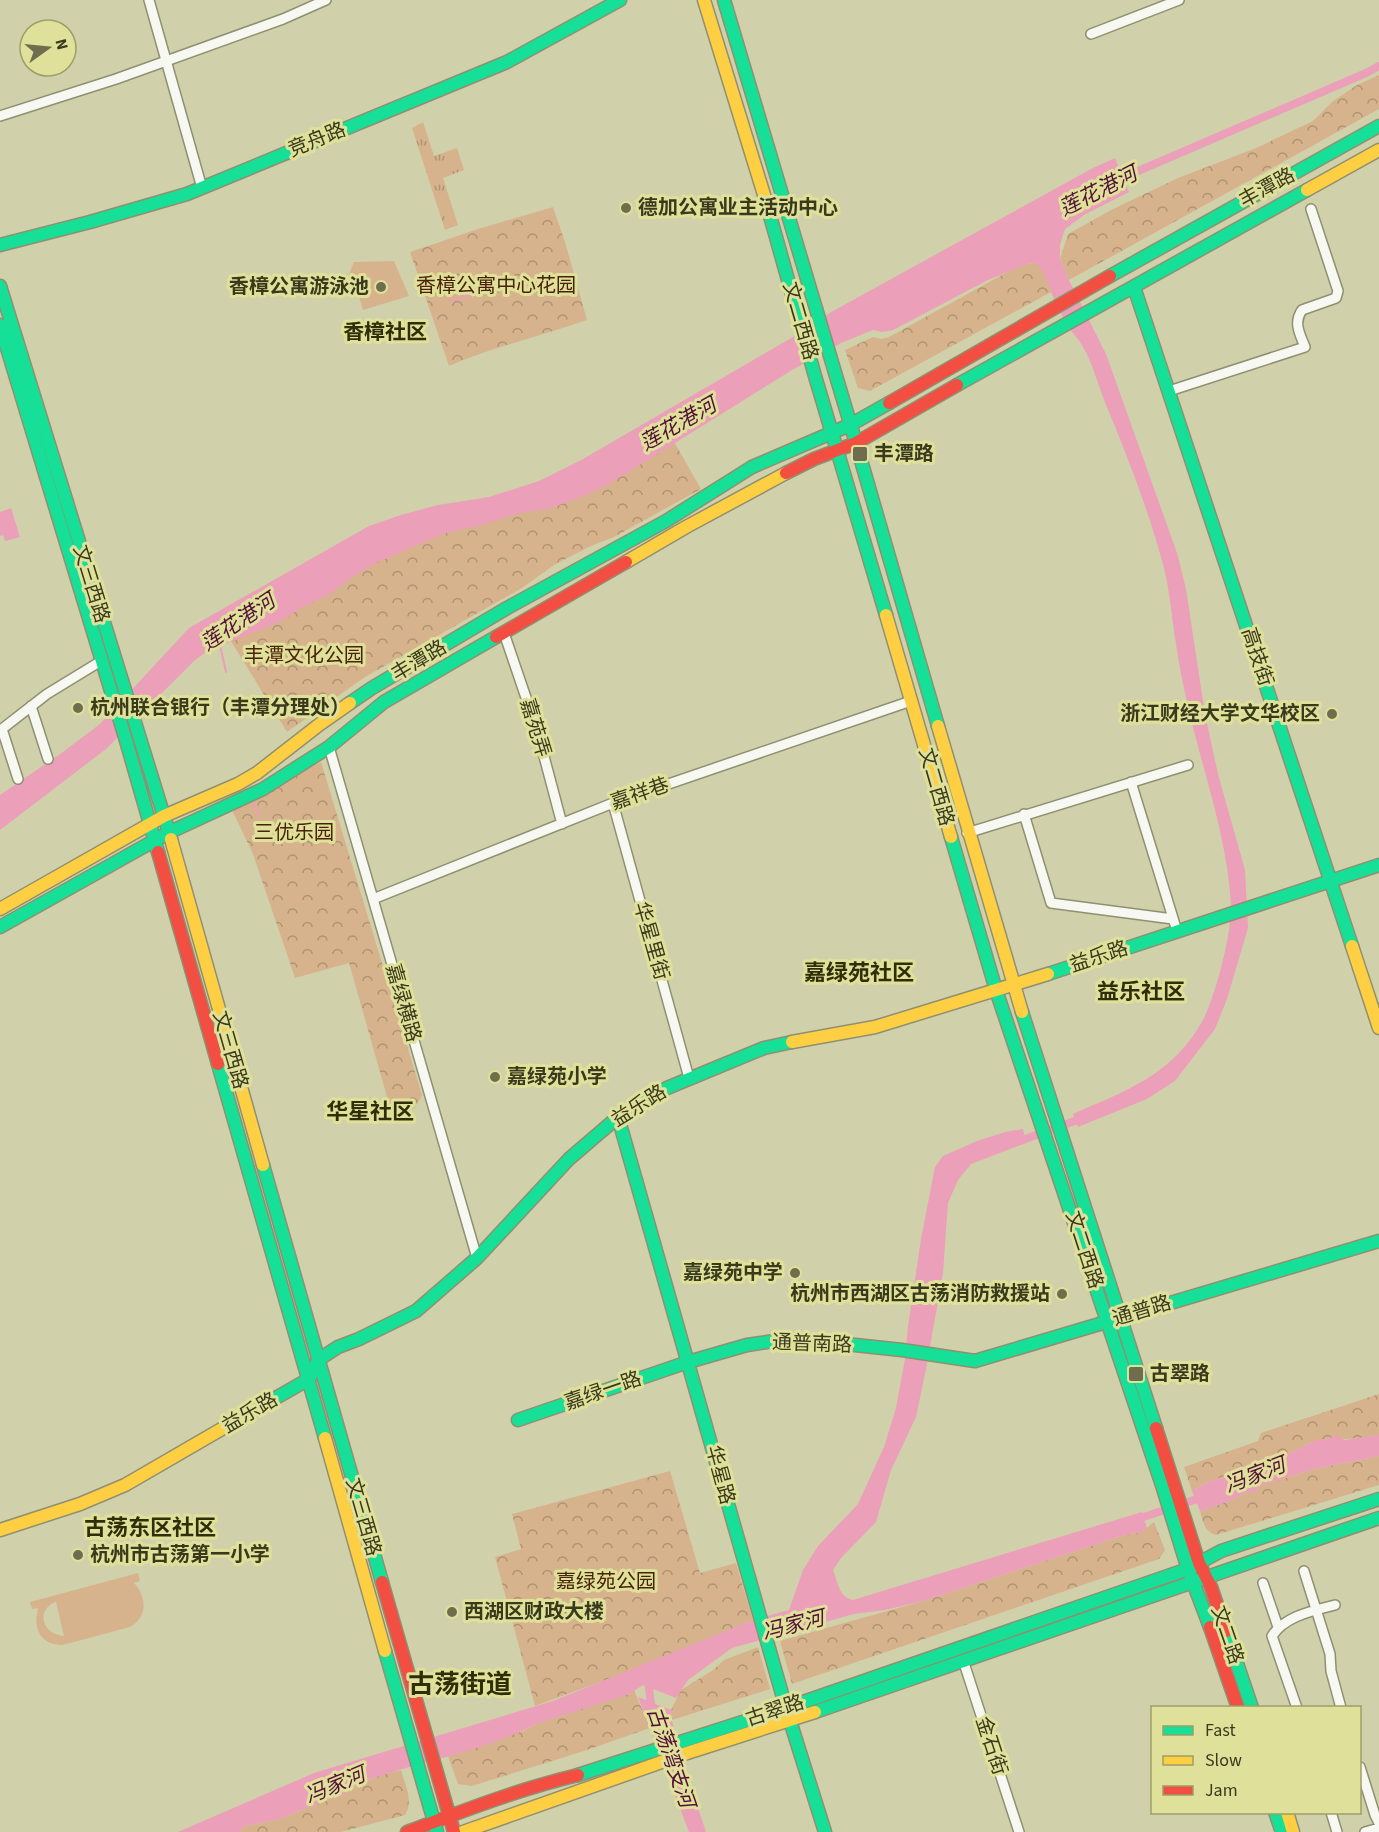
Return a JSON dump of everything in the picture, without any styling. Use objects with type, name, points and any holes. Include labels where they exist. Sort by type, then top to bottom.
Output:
[{"type":"main road","name":"竞舟路","points":[[0,245],[187,194],[507,62],[620,0]]},
{"type":"main road","name":"文二西路","points":[[704,0],[802,325],[815,376],[996,990],[1053,1158],[1114,1320],[1194,1566]]},
{"type":"main road","name":"文二西路","points":[[724,0],[856,443],[1013,986],[1068,1155],[1114,1320]]},
{"type":"main road","name":"丰潭路","points":[[0,909],[164,816],[238,784],[257,773],[320,724],[372,688],[507,608],[666,521],[752,467],[850,425],[1083,291],[1379,126]]},
{"type":"main road","name":"丰潭路","points":[[0,927],[168,833],[263,789],[329,747],[384,702],[755,489],[814,459],[856,443],[1091,309],[1379,150]]},
{"type":"main road","name":"文三西路","points":[[0,286],[164,816],[454,1832]]},
{"type":"main road","name":"高技街","points":[[1134,287],[1379,1028]]},
{"type":"main road","name":"文三西路","points":[[0,325],[125,737],[435,1827]]},
{"type":"main road","name":"益乐路","points":[[318,1360],[338,1347],[416,1311],[477,1258],[569,1159],[618,1116],[667,1088],[764,1048],[875,1027],[1013,986],[1175,925],[1220,916],[1379,865]]},
{"type":"main road","name":"华星路","points":[[618,1116],[768,1644],[825,1832]]},
{"type":"main road","name":"通普路","points":[[902,1350],[975,1361],[1379,1241]]},
{"type":"main road","name":"通普南路","points":[[688,1362],[747,1345],[781,1340],[902,1350]]},
{"type":"main road","points":[[309,1379],[318,1360]]},
{"type":"main road","name":"嘉绿一路","points":[[518,1420],[688,1362]]},
{"type":"main road","name":"益乐路","points":[[0,1530],[80,1504],[125,1485],[309,1379]]},
{"type":"main road","name":"古翠路","points":[[789,1714],[1194,1566],[1221,1551],[1379,1499]]},
{"type":"main road","name":"古翠路","points":[[464,1832],[684,1747],[963,1660],[1379,1518]]},
{"type":"main road","name":"文二路","points":[[1194,1566],[1200,1579],[1238,1706]]},
{"type":"main road","name":"文二路","points":[[1200,1579],[1211,1587],[1251,1706]]},
{"type":"main road","name":"古翠路","points":[[407,1832],[435,1827],[450,1816],[475,1806],[553,1781],[655,1757]]},
{"type":"main road","points":[[1276,1814],[1282,1832]]},
{"type":"main road","points":[[1288,1814],[1293,1832]]},
{"type":"street","points":[[149,0],[202,188]]},
{"type":"street","points":[[0,116],[116,79],[283,19],[326,0]]},
{"type":"street","points":[[1091,34],[1179,0]]},
{"type":"street","points":[[1169,391],[1305,347],[1296,322],[1299,314],[1302,310],[1336,298],[1338,291],[1311,209]]},
{"type":"street","name":"嘉苑弄","points":[[504,633],[537,730],[562,824]]},
{"type":"street","points":[[18,779],[2,729],[47,694],[101,662]]},
{"type":"street","name":"嘉祥巷","points":[[373,899],[613,803],[911,701]]},
{"type":"street","points":[[31,706],[48,759]]},
{"type":"street","name":"嘉绿横路","points":[[329,747],[477,1258]]},
{"type":"street","points":[[968,832],[1188,765]]},
{"type":"street","points":[[1024,814],[1051,903],[1175,925],[1131,782]]},
{"type":"street","name":"华星里街","points":[[613,803],[689,1078]]},
{"type":"street","points":[[1304,1571],[1330,1654],[1331,1671],[1341,1706]]},
{"type":"street","points":[[1263,1583],[1278,1628]]},
{"type":"street","points":[[1297,1706],[1272,1636],[1278,1628],[1297,1616],[1335,1605]]},
{"type":"street","name":"金石街","points":[[963,1660],[1019,1832]]},
{"type":"street","points":[[1361,1773],[1379,1825],[1365,1832]]},
{"type":"street","points":[[1332,1814],[1337,1832]]},
{"type":"green space","points":[[1379,75],[1379,109],[1069,280],[1060,259],[1068,234],[1113,209],[1178,178],[1256,148],[1313,121],[1333,101],[1357,85]]},
{"type":"green space","points":[[423,122],[434,156],[457,148],[464,170],[443,178],[458,225],[445,230],[412,128]]},
{"type":"green space","name":"香樟公寓中心花园","points":[[553,207],[587,320],[449,366],[410,252]]},
{"type":"green space","name":"香樟公寓游泳池","points":[[394,261],[409,296],[363,310],[353,277],[348,276],[354,262]]},
{"type":"green space","points":[[1036,263],[1045,271],[1051,292],[870,391],[858,388],[845,350],[873,337],[881,339],[889,337],[1011,270]]},
{"type":"green space","name":"丰潭文化公园","points":[[672,438],[701,489],[614,537],[554,565],[522,588],[365,677],[287,732],[229,638],[384,550]]},
{"type":"green space","name":"三优乐园","points":[[321,762],[422,1095],[411,1111],[393,1118],[349,963],[295,978],[253,854],[231,808]]},
{"type":"green space","points":[[1379,1394],[1379,1435],[1314,1441],[1297,1450],[1208,1482],[1192,1491],[1184,1467],[1258,1441],[1261,1433]]},
{"type":"green space","points":[[1379,1456],[1379,1485],[1216,1535],[1206,1529],[1203,1522],[1200,1511],[1248,1492],[1256,1492],[1260,1486],[1314,1469]]},
{"type":"green space","name":"嘉绿苑公园","points":[[670,1471],[700,1573],[736,1563],[753,1620],[646,1665],[535,1706],[495,1557],[521,1549],[512,1514]]},
{"type":"green space","points":[[1154,1522],[1165,1550],[1159,1559],[792,1684],[780,1641],[923,1601],[1128,1534],[1140,1533]]},
{"type":"green space","points":[[138,1573],[140,1581],[134,1583],[141,1594],[144,1606],[140,1618],[130,1627],[63,1645],[49,1642],[40,1634],[37,1623],[38,1608],[32,1609],[30,1602]],"holes":[[[56,1602],[64,1636],[51,1632],[44,1622],[45,1611]]]},
{"type":"green space","points":[[758,1647],[770,1689],[672,1720],[671,1710],[681,1690],[713,1670],[724,1660]]},
{"type":"green space","points":[[634,1690],[650,1728],[472,1786],[458,1784],[448,1756],[629,1694]]},
{"type":"green space","points":[[401,1770],[409,1799],[405,1815],[341,1832],[239,1832],[245,1826],[279,1819],[350,1791],[374,1778]]},
{"type":"water","points":[[1115,158],[1129,192],[1084,215],[1065,229],[1060,245],[1060,259],[1106,354],[1177,553],[1186,589],[1205,714],[1218,774],[1245,870],[1248,928],[1227,999],[1215,1029],[1175,1081],[1147,1099],[1078,1127],[1073,1114],[1147,1079],[1178,1055],[1191,1039],[1208,1009],[1222,963],[1231,916],[1229,879],[1220,830],[1183,686],[1166,577],[1152,525],[1094,370],[1080,342],[1064,319],[1044,273],[1036,263],[1026,264],[986,281],[893,330],[882,332],[873,330],[841,343],[792,370],[609,484],[584,496],[548,509],[513,515],[446,533],[424,542],[376,563],[352,577],[330,594],[277,623],[207,651],[194,661],[106,749],[0,830],[0,795],[100,724],[189,628],[369,526],[438,505],[489,497],[539,481],[583,459],[793,337],[833,311]]},
{"type":"water","points":[[11,508],[20,537],[5,541],[3,535],[0,536],[0,512]]},
{"type":"water","points":[[1023,1129],[1026,1143],[971,1164],[958,1180],[948,1203],[943,1273],[916,1417],[891,1470],[876,1522],[841,1558],[833,1570],[842,1593],[853,1600],[1142,1512],[1147,1528],[1140,1533],[1128,1534],[923,1601],[885,1610],[854,1614],[732,1648],[688,1680],[676,1698],[643,1685],[629,1694],[536,1724],[496,1741],[370,1779],[350,1791],[279,1819],[245,1826],[239,1832],[178,1832],[314,1773],[553,1701],[753,1620],[789,1610],[803,1570],[818,1546],[858,1504],[884,1447],[896,1408],[905,1359],[921,1239],[935,1167],[943,1156],[977,1141]]},
{"type":"water","points":[[1379,1435],[1379,1456],[1314,1469],[1260,1486],[1256,1492],[1248,1492],[1200,1511],[1192,1491],[1208,1482],[1297,1450],[1314,1441],[1338,1436],[1344,1440]]},
{"type":"water","points":[[638,1697],[671,1710],[688,1778],[706,1832],[689,1832]]},
{"type":"waterway","name":"莲花港河","points":[[1115,181],[1379,66]]},
{"type":"waterway","points":[[450,301],[489,290]]},
{"type":"waterway","points":[[220,645],[226,672]]},
{"type":"waterway","points":[[254,800],[258,817]]},
{"type":"waterway","points":[[1017,1142],[1083,1118]]},
{"type":"waterway","name":"冯家河","points":[[1135,1520],[1206,1496]]},
{"type":"waterway","name":"古荡湾支河","points":[[648,1680],[652,1713]]},
{"type":"traffic: fast","points":[[0,245],[187,194],[507,62],[620,0]]},
{"type":"traffic: fast","points":[[724,0],[938,726]]},
{"type":"traffic: fast","points":[[1110,276],[1379,126]]},
{"type":"traffic: fast","points":[[957,385],[1307,190]]},
{"type":"traffic: fast","points":[[765,198],[886,615]]},
{"type":"traffic: fast","points":[[0,286],[171,839]]},
{"type":"traffic: fast","points":[[1134,287],[1352,946]]},
{"type":"traffic: fast","points":[[0,325],[158,852]]},
{"type":"traffic: fast","points":[[350,703],[507,608],[666,521],[752,467],[850,425],[889,403]]},
{"type":"traffic: fast","points":[[0,927],[168,833],[263,789],[329,747],[384,702],[496,637]]},
{"type":"traffic: fast","points":[[951,837],[996,990],[1188,1569],[1210,1627]]},
{"type":"traffic: fast","points":[[1048,974],[1379,865]]},
{"type":"traffic: fast","points":[[1022,1012],[1156,1428]]},
{"type":"traffic: fast","points":[[251,1412],[309,1379],[318,1360],[338,1347],[416,1311],[477,1258],[569,1159],[618,1117],[667,1088],[764,1048],[792,1042]]},
{"type":"traffic: fast","points":[[218,1064],[325,1438]]},
{"type":"traffic: fast","points":[[618,1117],[786,1708],[825,1832]]},
{"type":"traffic: fast","points":[[263,1165],[382,1582]]},
{"type":"traffic: fast","points":[[518,1420],[688,1362],[747,1345],[781,1340],[808,1340],[902,1350],[975,1361],[1379,1241]]},
{"type":"traffic: fast","points":[[578,1775],[786,1708],[1188,1569],[1221,1551],[1379,1499]]},
{"type":"traffic: fast","points":[[815,1712],[1379,1518]]},
{"type":"traffic: fast","points":[[1226,1631],[1251,1706]]},
{"type":"traffic: fast","points":[[385,1651],[437,1832]]},
{"type":"traffic: fast","points":[[1276,1814],[1282,1832]]},
{"type":"traffic: slow","points":[[704,0],[765,198]]},
{"type":"traffic: slow","points":[[1307,190],[1379,150]]},
{"type":"traffic: slow","points":[[626,562],[786,473]]},
{"type":"traffic: slow","points":[[886,615],[951,837]]},
{"type":"traffic: slow","points":[[0,909],[164,816],[238,784],[257,773],[350,703]]},
{"type":"traffic: slow","points":[[938,726],[1022,1012]]},
{"type":"traffic: slow","points":[[171,839],[263,1165]]},
{"type":"traffic: slow","points":[[1352,946],[1379,1028]]},
{"type":"traffic: slow","points":[[792,1042],[875,1027],[1048,974]]},
{"type":"traffic: slow","points":[[0,1530],[80,1504],[125,1485],[251,1412]]},
{"type":"traffic: slow","points":[[325,1438],[385,1651]]},
{"type":"traffic: slow","points":[[463,1832],[687,1753],[815,1712]]},
{"type":"traffic: slow","points":[[1288,1814],[1293,1832]]},
{"type":"traffic: jam","points":[[889,403],[1110,276]]},
{"type":"traffic: jam","points":[[786,473],[814,459],[856,443],[957,385]]},
{"type":"traffic: jam","points":[[496,637],[626,562]]},
{"type":"traffic: jam","points":[[158,852],[218,1064]]},
{"type":"traffic: jam","points":[[1156,1428],[1199,1563],[1211,1587],[1226,1631]]},
{"type":"traffic: jam","points":[[382,1582],[454,1832]]},
{"type":"traffic: jam","points":[[1210,1627],[1237,1706]]},
{"type":"traffic: jam","points":[[407,1832],[470,1808],[578,1775]]},
{"type":"place","name":"德加公寓业主活动中心","points":[[626,208]]},
{"type":"place","name":"香樟公寓游泳池","points":[[381,287]]},
{"type":"place","name":"丰潭路","points":[[860,454]]},
{"type":"place","name":"杭州联合银行（丰潭分理处）","points":[[78,708]]},
{"type":"place","name":"浙江财经大学文华校区","points":[[1332,714]]},
{"type":"place","name":"嘉绿苑小学","points":[[495,1077]]},
{"type":"place","name":"嘉绿苑中学","points":[[795,1273]]},
{"type":"place","name":"杭州市西湖区古荡消防救援站","points":[[1062,1294]]},
{"type":"place","name":"古翠路","points":[[1136,1374]]},
{"type":"place","name":"杭州市古荡第一小学","points":[[78,1555]]},
{"type":"place","name":"西湖区财政大楼","points":[[452,1612]]},
{"type":"district","name":"香樟社区","points":[[385,332]]},
{"type":"district","name":"嘉绿苑社区","points":[[859,973]]},
{"type":"district","name":"益乐社区","points":[[1141,992]]},
{"type":"district","name":"华星社区","points":[[370,1112]]},
{"type":"district","name":"古荡东区社区","points":[[150,1528]]},
{"type":"district","name":"古荡街道","points":[[460,1684]]}]
